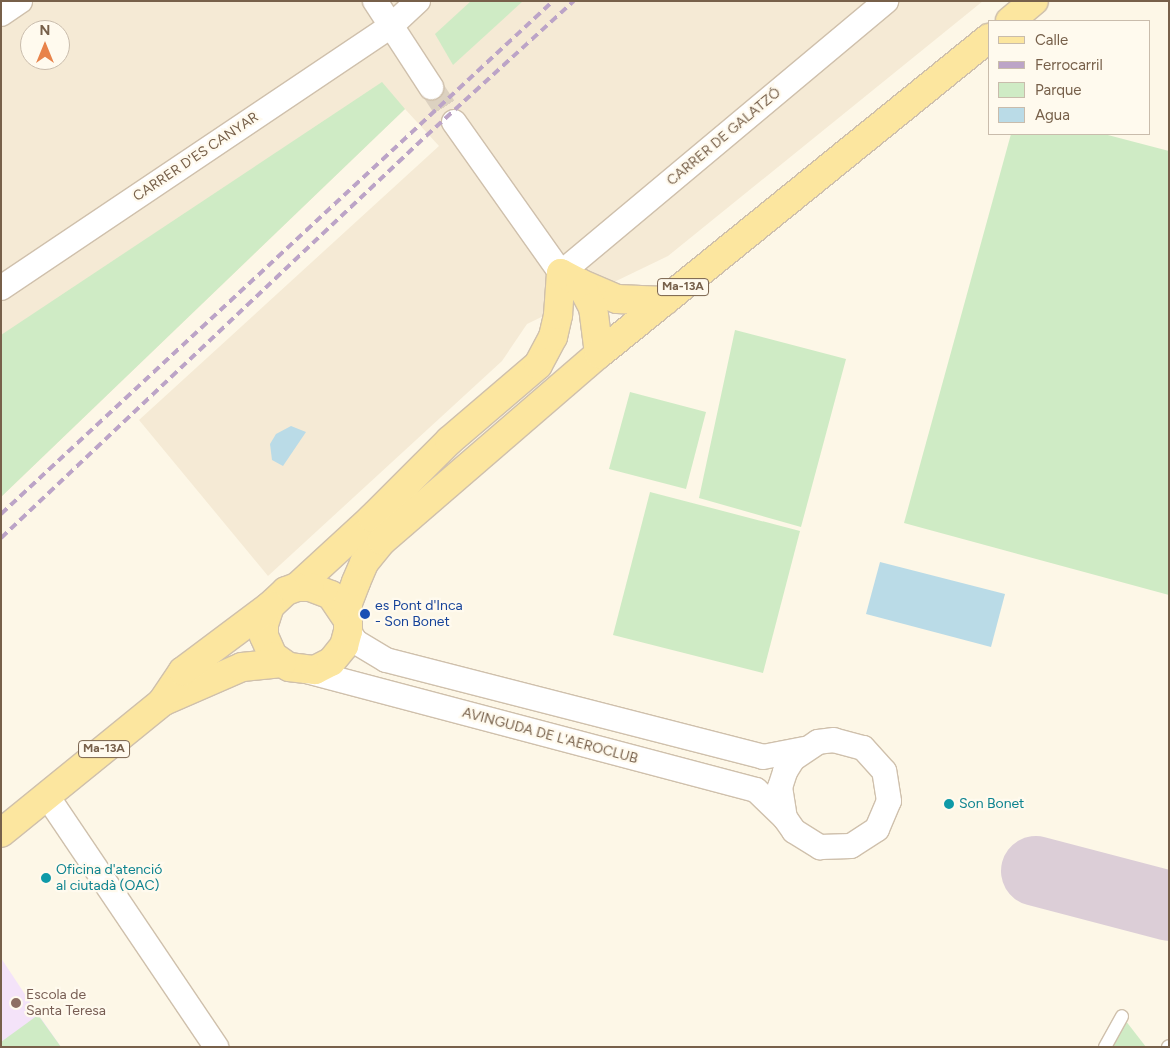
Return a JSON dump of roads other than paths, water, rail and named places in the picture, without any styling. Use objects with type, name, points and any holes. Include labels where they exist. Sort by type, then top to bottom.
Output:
[{"type":"main road","points":[[1011,20],[1034,1]]},
{"type":"main road","name":"Ma-13A","points":[[162,702],[183,671],[270,606],[286,591],[303,587],[382,541],[599,354],[988,39]]},
{"type":"main road","points":[[571,278],[617,299],[665,301]]},
{"type":"main road","points":[[571,278],[593,308],[599,354]]},
{"type":"main road","points":[[348,625],[331,595],[303,587],[449,440],[538,365],[553,337],[558,315],[571,278]]},
{"type":"main road","points":[[348,625],[348,603],[362,569],[382,541]]},
{"type":"main road","points":[[270,606],[265,620],[264,636],[273,656],[294,667]]},
{"type":"main road","name":"Ma-13A","points":[[1,833],[162,702],[242,666],[294,667],[331,662],[344,646],[348,625]]},
{"type":"street","points":[[1,14],[20,1]]},
{"type":"street","points":[[375,1],[431,87]]},
{"type":"street","name":"CARRER D'ES CANYAR","points":[[1,288],[391,26],[418,1]]},
{"type":"street","name":"CARRER DE GALATZÓ","points":[[571,278],[886,1]]},
{"type":"street","points":[[454,122],[571,278]]},
{"type":"street","name":"AVINGUDA DE L'AEROCLUB","points":[[294,667],[756,790],[806,841],[836,849],[865,840],[885,816],[888,785],[876,758],[864,748],[834,740],[804,749],[763,757],[386,660],[356,642],[348,625]]},
{"type":"street","points":[[785,818],[780,788],[793,759],[804,749]]},
{"type":"street","points":[[47,796],[216,1047]]},
{"type":"lane","points":[[1105,1047],[1122,1016]]},
{"type":"water","points":[[291,426],[306,432],[283,466],[272,460],[270,444],[276,434]]},
{"type":"water","points":[[880,562],[1005,594],[991,647],[866,614]]},
{"type":"tunnel","points":[[431,87],[454,122]]},
{"type":"railway","points":[[1,514],[553,1]]},
{"type":"railway","points":[[1,538],[426,136],[574,1]]},
{"type":"place","name":"es Pont d'Inca - Son Bonet","points":[[365,614]]},
{"type":"place","name":"Son Bonet","points":[[949,804]]},
{"type":"place","name":"Oficina d'atenció al ciutadà (OAC)","points":[[46,878]]},
{"type":"place","name":"Escola de Santa Teresa","points":[[16,1003]]}]
